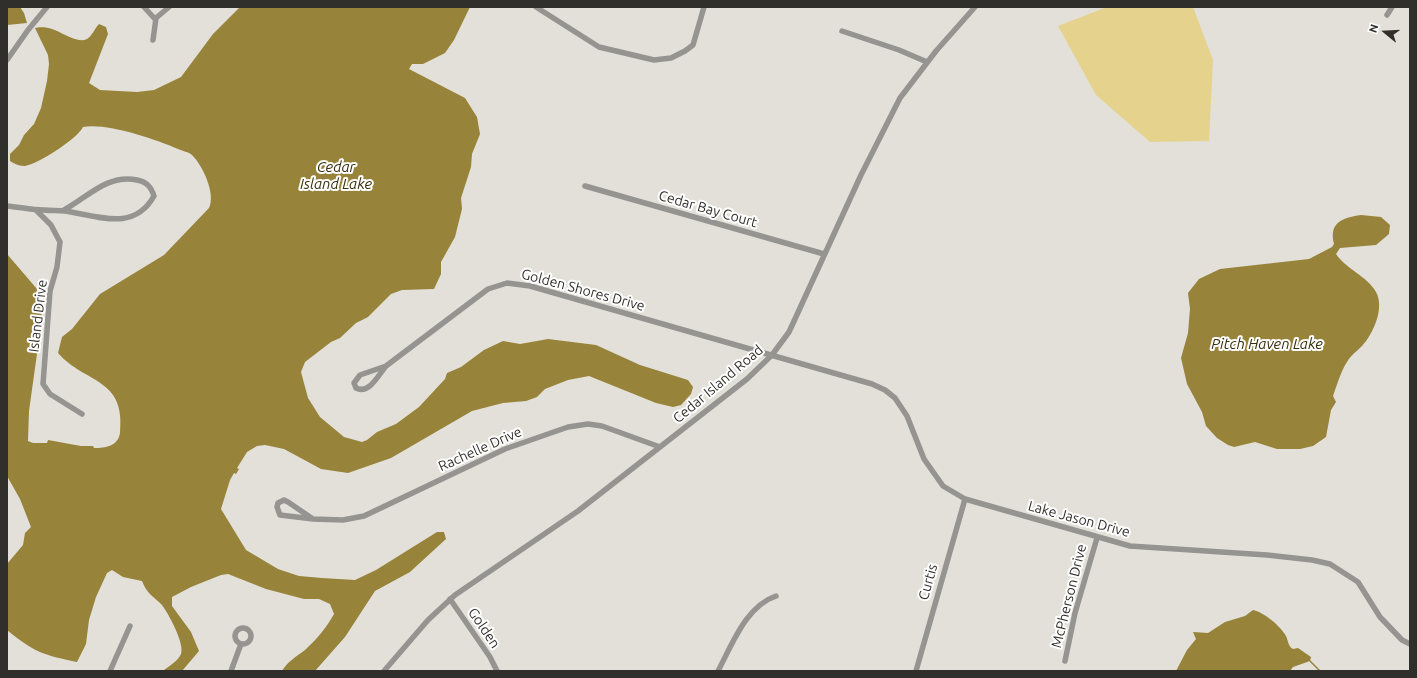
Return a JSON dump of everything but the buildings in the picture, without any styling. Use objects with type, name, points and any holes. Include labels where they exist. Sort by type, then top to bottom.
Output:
[{"type":"street","points":[[7,60],[28,30],[47,7]]},
{"type":"street","points":[[144,7],[149,14],[155,19],[156,18]]},
{"type":"street","points":[[153,40],[156,18],[169,7]]},
{"type":"street","points":[[536,7],[599,47],[654,60],[671,58],[685,52],[693,45],[704,7]]},
{"type":"street","name":"Cedar Island Road","points":[[384,671],[428,620],[450,599],[578,511],[747,379],[772,356],[789,332],[824,254],[892,111],[904,92],[927,62],[973,7]]},
{"type":"street","points":[[1387,15],[1392,7]]},
{"type":"street","points":[[842,31],[899,50],[927,62]]},
{"type":"street","points":[[7,206],[64,210],[113,220],[133,217],[147,208],[154,196],[151,188],[142,181],[128,178],[114,179],[64,210]]},
{"type":"street","name":"Cedar Bay Court","points":[[585,186],[824,254]]},
{"type":"street","name":"Island Drive","points":[[36,209],[51,225],[60,242],[57,267],[50,291],[43,384],[50,394],[82,414]]},
{"type":"street","name":"Golden Shores Drive","points":[[386,366],[360,375],[355,381],[355,387],[360,390],[367,388],[386,366],[480,294],[496,286],[510,283],[530,286],[772,356]]},
{"type":"street","name":"Lake Jason Drive","points":[[772,356],[859,379],[885,390],[895,398],[907,416],[924,459],[943,486],[965,499],[1097,538],[1130,546],[1267,555],[1312,560],[1330,564],[1358,582],[1380,617],[1402,640],[1410,644]]},
{"type":"street","name":"Rachelle Drive","points":[[313,519],[286,501],[280,502],[277,505],[277,511],[282,516],[313,519],[343,520],[364,516],[505,449],[568,427],[588,424],[602,426],[660,447]]},
{"type":"street","name":"Curtis","points":[[916,671],[965,499]]},
{"type":"street","name":"McPherson Drive","points":[[1065,661],[1075,613],[1097,538]]},
{"type":"street","points":[[718,671],[751,614],[760,604],[776,596]]},
{"type":"street","name":"Golden","points":[[450,599],[490,657],[497,671]]},
{"type":"street","points":[[110,671],[130,626]]},
{"type":"street","points":[[231,671],[240,644]]},
{"type":"shaded area","points":[[1107,7],[1193,7],[1213,60],[1209,141],[1150,142],[1096,95],[1058,26]]},
{"type":"water","points":[[7,7],[20,7],[24,13],[27,23],[7,25]]},
{"type":"water","name":"Cedar Island Lake","points":[[240,7],[470,7],[454,40],[445,53],[423,64],[412,64],[409,69],[465,98],[477,117],[480,134],[472,154],[471,167],[461,198],[462,209],[455,237],[441,262],[441,274],[434,289],[402,290],[391,294],[368,317],[356,323],[340,338],[331,342],[305,362],[301,372],[308,398],[320,417],[344,437],[362,442],[367,440],[377,432],[396,424],[419,407],[445,379],[447,373],[461,367],[484,350],[503,341],[520,344],[548,339],[596,345],[640,365],[688,380],[693,387],[691,394],[681,405],[673,407],[656,403],[589,376],[568,380],[545,389],[537,397],[526,401],[503,403],[472,411],[391,458],[348,473],[321,469],[284,449],[265,445],[257,446],[247,452],[237,468],[239,469],[236,474],[234,473],[230,480],[221,509],[246,550],[278,569],[299,576],[355,580],[376,570],[437,532],[444,532],[446,539],[410,572],[375,591],[345,637],[315,671],[282,671],[313,642],[328,624],[334,614],[330,604],[319,599],[304,599],[266,589],[228,574],[221,575],[191,587],[172,597],[172,606],[191,632],[199,651],[182,671],[163,671],[178,659],[182,649],[175,628],[164,608],[148,592],[142,581],[123,577],[112,570],[107,573],[96,597],[89,620],[86,644],[77,662],[47,655],[32,648],[7,630],[7,564],[23,545],[25,533],[31,527],[20,499],[7,476],[7,254],[37,289],[37,302],[40,305],[42,318],[29,411],[28,441],[33,443],[47,443],[48,440],[81,446],[93,446],[94,448],[107,447],[117,441],[120,433],[120,415],[117,401],[110,391],[69,363],[58,353],[62,337],[72,329],[100,294],[164,255],[209,208],[211,195],[204,173],[191,154],[144,137],[105,127],[83,127],[65,144],[39,161],[31,164],[21,166],[10,161],[10,154],[19,145],[24,135],[34,124],[41,108],[47,81],[49,64],[48,55],[35,28],[50,28],[74,39],[83,40],[89,38],[99,24],[106,27],[108,34],[89,83],[100,90],[137,92],[154,90],[181,77],[213,34]]},
{"type":"water","name":"Pitch Haven Lake","points":[[1361,215],[1381,217],[1390,225],[1389,234],[1376,245],[1340,248],[1336,254],[1345,264],[1372,286],[1378,298],[1378,313],[1374,328],[1370,335],[1362,346],[1352,355],[1341,374],[1333,396],[1336,402],[1331,410],[1326,437],[1313,446],[1300,449],[1277,449],[1255,442],[1234,447],[1228,445],[1217,438],[1206,426],[1202,412],[1187,384],[1181,358],[1188,333],[1190,309],[1188,293],[1199,279],[1220,269],[1309,259],[1332,247],[1334,244],[1333,231],[1338,223],[1342,220]]},
{"type":"water","points":[[1253,610],[1261,613],[1274,622],[1286,635],[1291,648],[1298,648],[1311,657],[1310,661],[1293,667],[1290,671],[1176,671],[1187,650],[1196,639],[1193,632],[1208,633],[1225,622],[1245,616]]},
{"type":"waterway","points":[[1310,661],[1320,671]]}]
